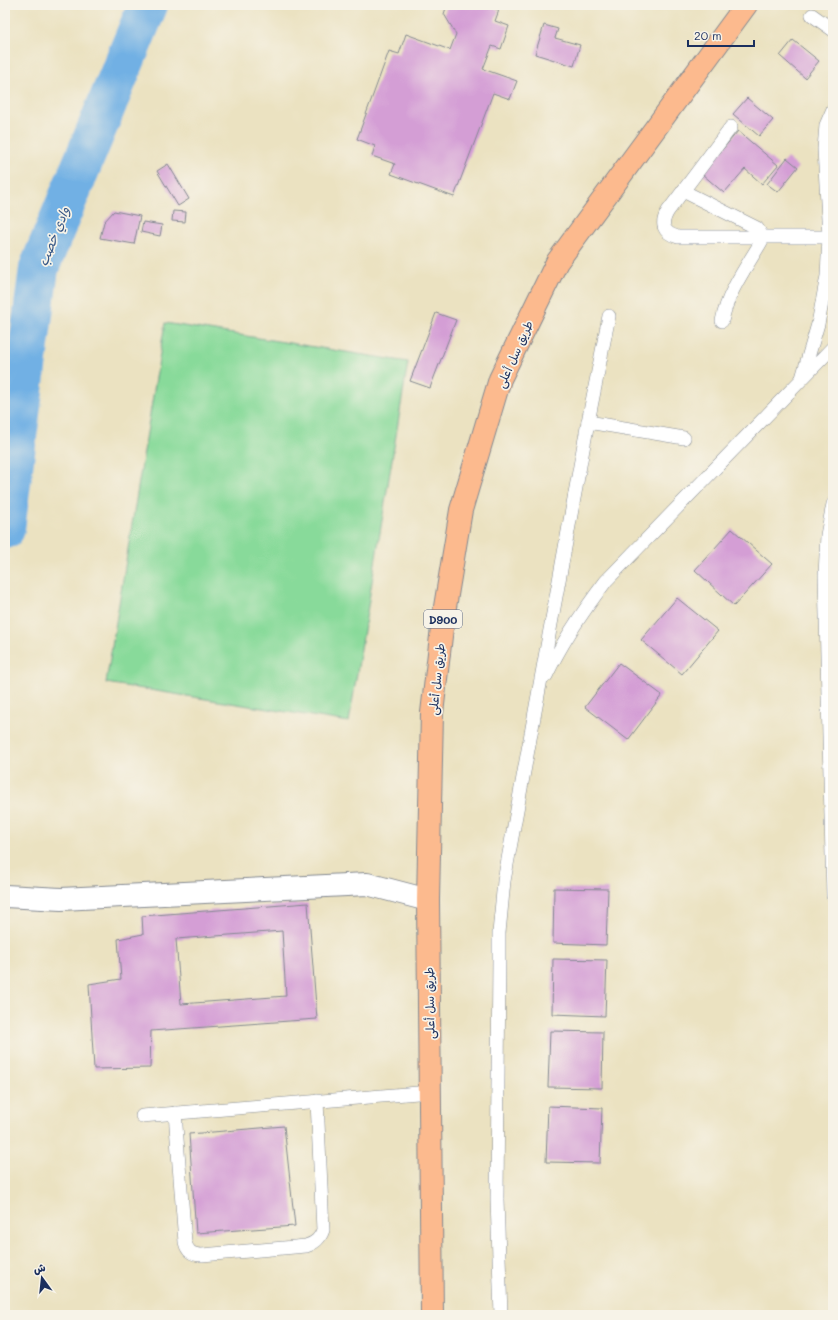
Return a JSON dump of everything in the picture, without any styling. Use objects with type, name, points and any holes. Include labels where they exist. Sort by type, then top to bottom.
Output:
[{"type":"main road","name":"طريق سل أعلى","points":[[432,1315],[428,900],[432,713],[443,619],[461,510],[500,379],[557,262],[746,5]]},
{"type":"street","points":[[5,896],[60,899],[367,884],[428,900]]},
{"type":"lane","points":[[812,15],[833,30]]},
{"type":"lane","points":[[800,382],[818,324],[824,300],[827,276],[829,236],[824,148],[826,125],[833,109]]},
{"type":"lane","points":[[731,127],[664,218],[666,231],[678,237],[829,236]]},
{"type":"lane","points":[[683,191],[757,228],[762,237],[761,242],[732,290],[724,310],[722,320]]},
{"type":"lane","points":[[501,1315],[497,1199],[499,933],[504,881],[588,422],[609,316]]},
{"type":"lane","points":[[539,690],[569,634],[606,581],[833,347]]},
{"type":"lane","points":[[588,422],[684,438]]},
{"type":"lane","points":[[833,504],[827,535],[825,575],[833,896]]},
{"type":"lane","points":[[142,1116],[430,1092]]},
{"type":"lane","points":[[175,1113],[186,1247],[192,1254],[216,1254],[306,1246],[318,1240],[321,1236],[323,1224],[317,1101]]},
{"type":"green space","points":[[165,323],[408,362],[349,722],[106,683]]},
{"type":"building","points":[[447,5],[485,5],[499,10],[495,21],[509,26],[501,49],[492,46],[483,69],[517,81],[510,99],[493,93],[454,197],[391,174],[395,164],[372,156],[375,146],[357,139],[389,51],[399,54],[406,34],[450,50],[456,34],[444,14]]},
{"type":"building","points":[[544,25],[558,29],[555,38],[580,45],[574,66],[535,54]]},
{"type":"building","points":[[793,40],[819,61],[805,78],[780,56]]},
{"type":"building","points":[[747,98],[773,120],[759,136],[733,114]]},
{"type":"building","points":[[738,131],[778,165],[762,184],[745,169],[724,193],[702,174]]},
{"type":"building","points":[[787,158],[798,167],[778,192],[767,184]]},
{"type":"building","points":[[168,164],[189,199],[178,206],[157,171]]},
{"type":"building","points":[[114,211],[140,216],[134,244],[100,238],[104,222]]},
{"type":"building","points":[[173,211],[186,212],[185,222],[172,221]]},
{"type":"building","points":[[143,222],[162,225],[160,236],[141,232]]},
{"type":"building","points":[[436,313],[456,320],[430,388],[410,381]]},
{"type":"building","points":[[732,529],[772,564],[734,606],[695,570]]},
{"type":"building","points":[[677,598],[718,631],[682,674],[641,640]]},
{"type":"building","points":[[619,663],[662,695],[628,740],[585,707]]},
{"type":"building","points":[[554,888],[608,889],[606,945],[553,943]]},
{"type":"building","points":[[308,903],[317,1019],[151,1031],[150,1068],[94,1069],[89,984],[121,979],[118,939],[143,934],[142,916]],"holes":[[[282,931],[286,996],[181,1004],[176,939]]]},
{"type":"building","points":[[553,959],[607,960],[605,1016],[552,1014]]},
{"type":"building","points":[[550,1031],[603,1032],[602,1088],[548,1087]]},
{"type":"building","points":[[548,1106],[602,1108],[600,1163],[546,1162]]},
{"type":"building","points":[[284,1126],[295,1226],[196,1233],[189,1134]]},
{"type":"waterway","name":"وادي خصب","points":[[5,529],[39,268],[148,5]]}]
